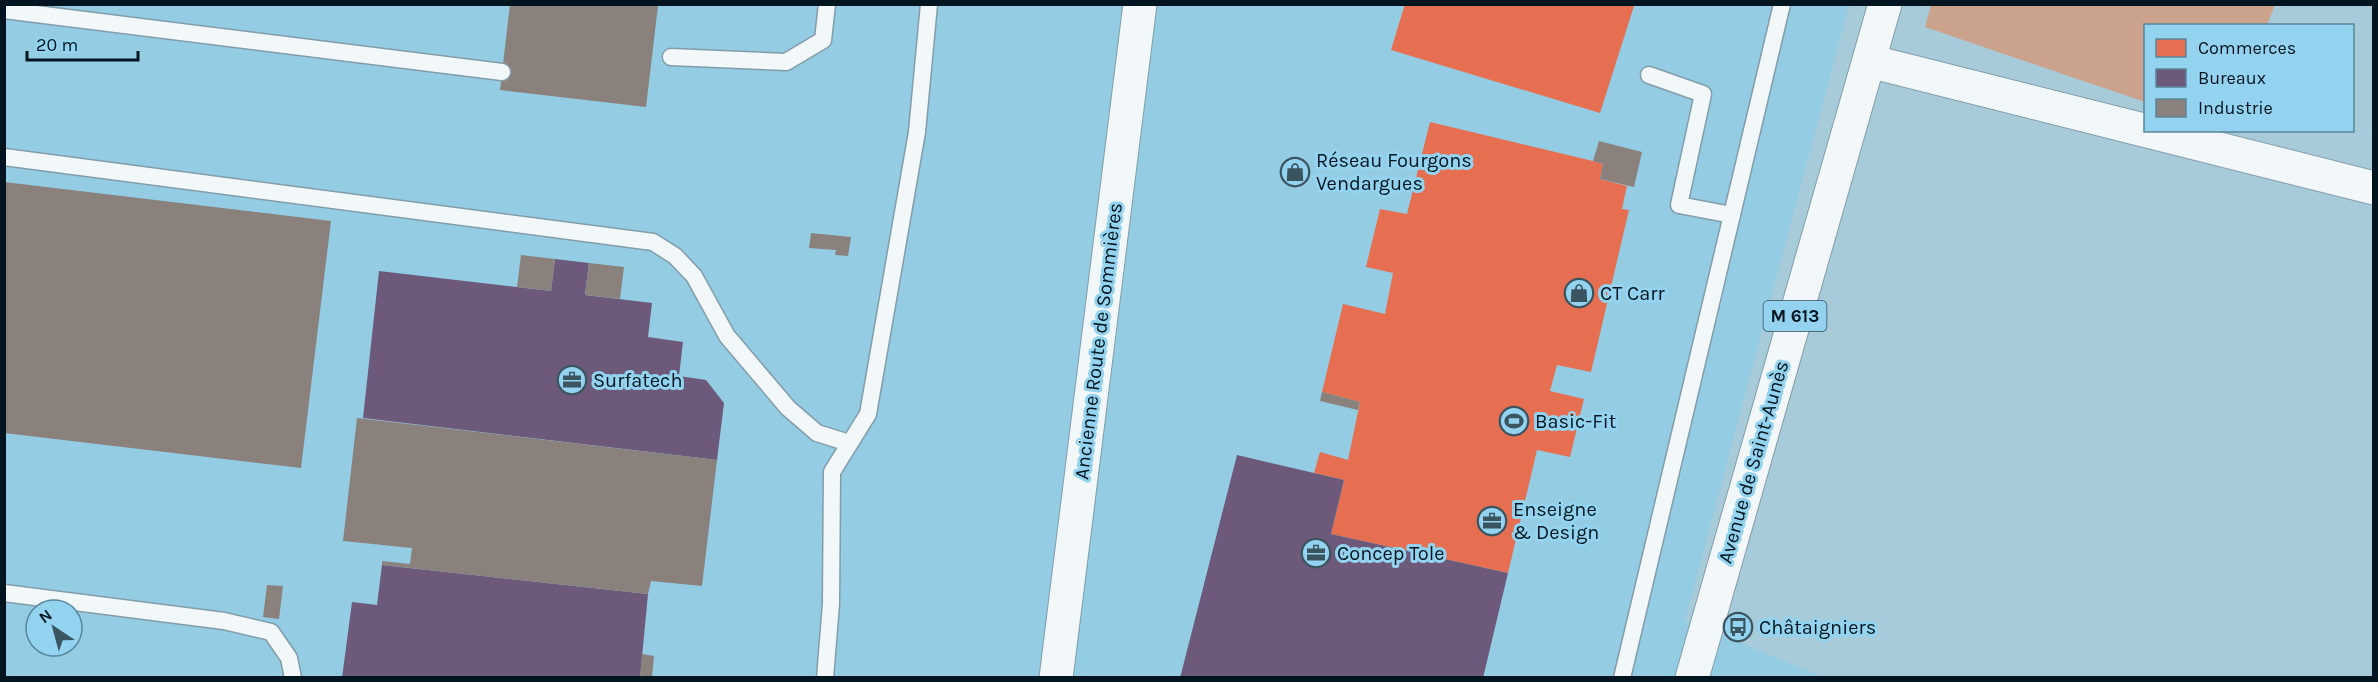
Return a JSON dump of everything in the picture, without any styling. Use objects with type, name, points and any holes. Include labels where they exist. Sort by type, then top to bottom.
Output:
[{"type":"street","name":"Ancienne Route de Sommières","points":[[1056,678],[1140,4]]},
{"type":"street","name":"Avenue de Saint-Aunès","points":[[1692,678],[1885,4]]},
{"type":"street","points":[[1869,62],[2144,131]]},
{"type":"street","points":[[2149,132],[2373,188]]},
{"type":"lane","points":[[671,57],[786,62],[823,40],[827,4]]},
{"type":"lane","points":[[825,678],[831,604],[832,472],[868,414],[917,132],[928,4]]},
{"type":"lane","points":[[1622,678],[1782,4]]},
{"type":"lane","points":[[4,10],[502,72]]},
{"type":"lane","points":[[1650,75],[1703,94],[1679,205],[1732,215]]},
{"type":"lane","points":[[4,157],[653,242],[675,256],[694,276],[727,336],[788,408],[817,433],[849,443]]},
{"type":"lane","points":[[4,593],[224,621],[271,632],[289,658],[293,678]]},
{"type":"shaded area","points":[[1931,4],[2275,5],[2267,24],[2144,24],[2144,102],[1925,27]]},
{"type":"shaded area","points":[[4,5],[1849,5],[1685,620],[1823,677],[5,677]]},
{"type":"building: Commerces","points":[[1405,4],[1631,4],[1634,6],[1600,113],[1391,50]]},
{"type":"building: Commerces","points":[[1430,122],[1603,164],[1600,179],[1627,186],[1622,209],[1629,210],[1591,372],[1557,365],[1550,391],[1584,399],[1570,457],[1537,450],[1508,573],[1331,534],[1344,480],[1314,473],[1320,452],[1348,460],[1360,402],[1322,392],[1343,304],[1385,314],[1393,273],[1366,267],[1380,209],[1407,214]]},
{"type":"building: Bureaux","points":[[555,259],[589,263],[585,295],[652,303],[648,337],[683,342],[679,376],[706,380],[724,403],[717,460],[363,418],[379,271],[551,291]]},
{"type":"building: Bureaux","name":"Concep Tole","points":[[1237,455],[1344,480],[1331,534],[1508,573],[1483,678],[1180,678]]},
{"type":"building: Bureaux","points":[[382,565],[648,594],[640,678],[342,678],[352,602],[377,605]]},
{"type":"building: Industrie","points":[[510,4],[658,6],[646,107],[500,90]]},
{"type":"building: Industrie","points":[[1599,141],[1642,152],[1634,187],[1600,179],[1603,164],[1593,161]]},
{"type":"building: Industrie","points":[[4,182],[331,221],[301,468],[4,433]]},
{"type":"building: Industrie","points":[[811,233],[851,237],[848,256],[835,255],[836,250],[809,248]]},
{"type":"building: Industrie","points":[[521,255],[555,259],[551,291],[517,287]]},
{"type":"building: Industrie","points":[[589,263],[624,267],[620,299],[585,295]]},
{"type":"building: Industrie","points":[[1322,392],[1360,402],[1358,410],[1320,401]]},
{"type":"building: Industrie","points":[[357,418],[717,460],[702,586],[651,581],[648,594],[382,565],[382,561],[410,564],[412,548],[343,541]]},
{"type":"building: Industrie","points":[[267,585],[283,586],[279,619],[263,617]]},
{"type":"building: Industrie","points":[[642,654],[654,656],[652,678],[640,678]]},
{"type":"place","name":"Réseau Fourgons Vendargues","points":[[1295,172]]},
{"type":"place","name":"CT Carr","points":[[1579,293]]},
{"type":"place","name":"Surfatech","points":[[572,380]]},
{"type":"place","name":"Basic-Fit","points":[[1514,421]]},
{"type":"place","name":"Enseigne & Design","points":[[1492,521]]},
{"type":"place","name":"Concep Tole","points":[[1316,553]]},
{"type":"place","name":"Châtaigniers","points":[[1738,627]]}]
